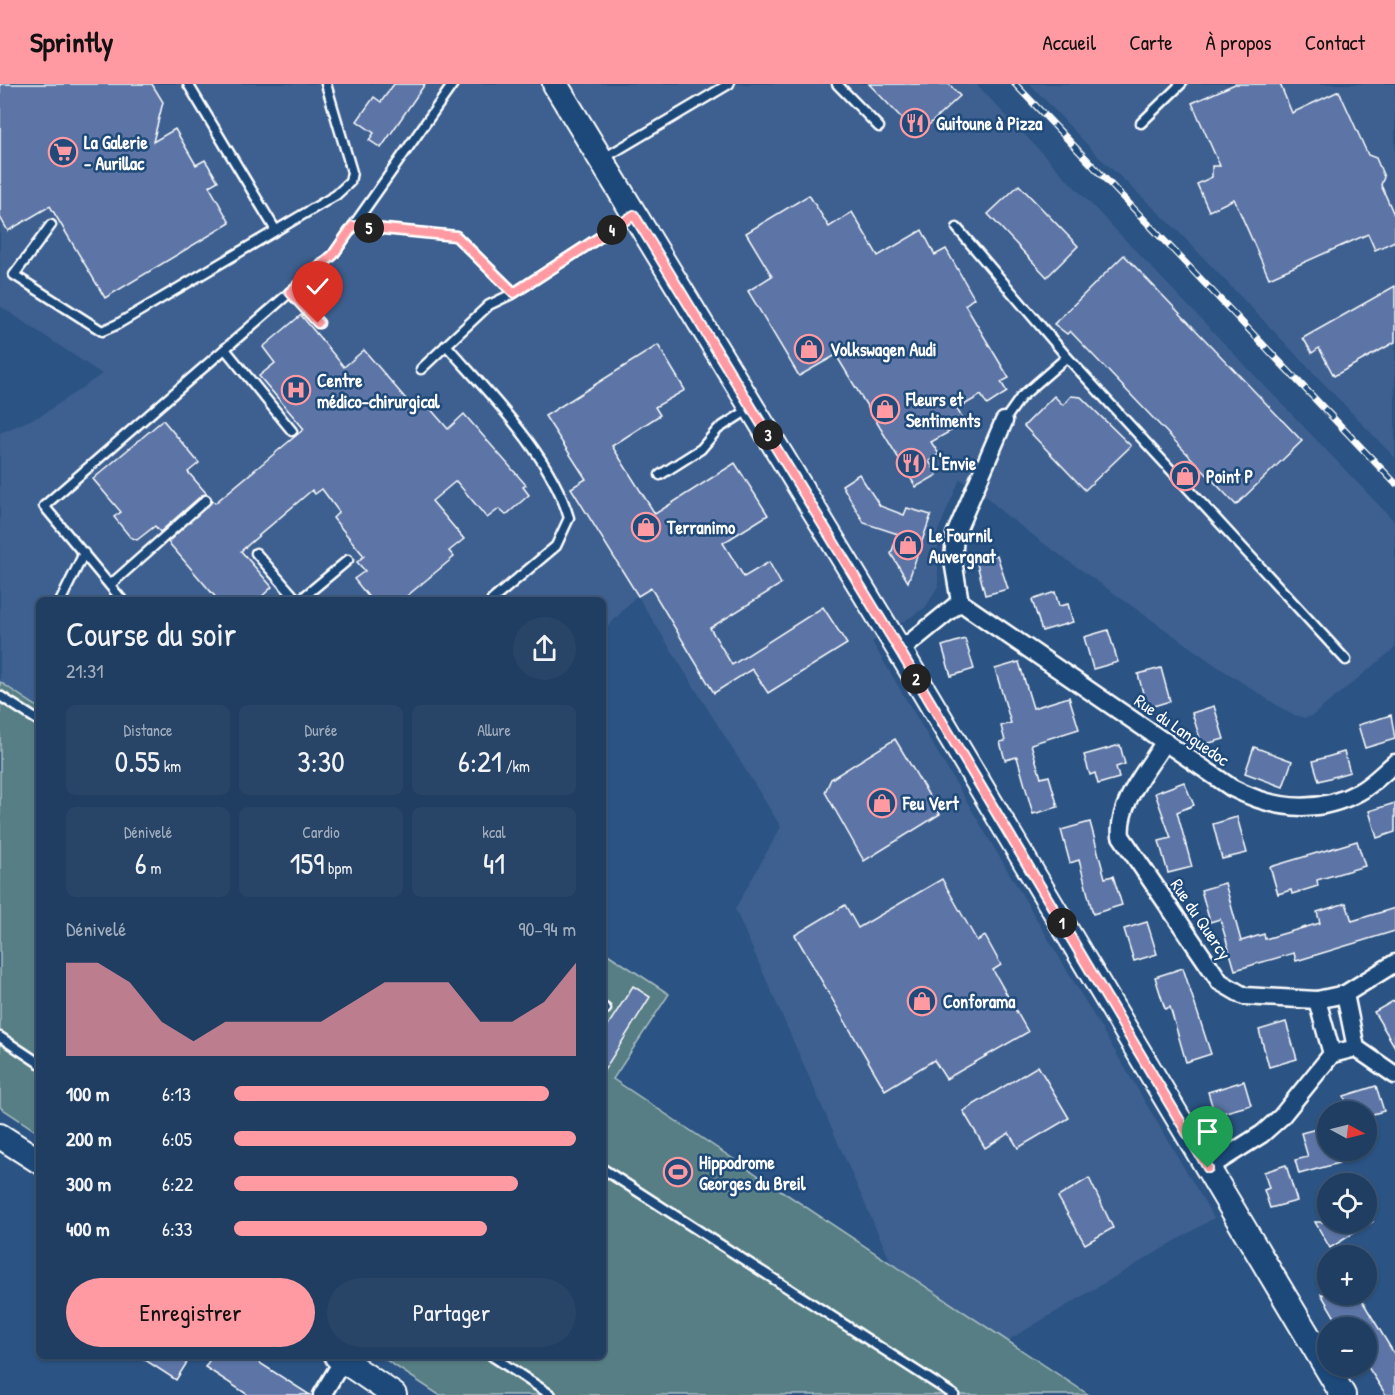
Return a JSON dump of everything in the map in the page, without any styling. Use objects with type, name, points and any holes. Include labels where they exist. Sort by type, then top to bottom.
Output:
[{"type":"main road","points":[[555,84],[900,651],[1343,1395]]},
{"type":"main road","points":[[0,1136],[36,1159]]},
{"type":"main road","points":[[346,1359],[394,1395]]},
{"type":"street","points":[[900,651],[960,602],[953,561],[955,535],[1004,421]]},
{"type":"street","name":"Rue du Languedoc","points":[[960,602],[1232,788],[1256,800],[1285,807],[1313,807],[1339,801],[1361,791],[1395,763]]},
{"type":"street","name":"Rue du Quercy","points":[[1165,741],[1123,810],[1119,824],[1120,836],[1220,982],[1230,990],[1244,996],[1317,1000]]},
{"type":"street","points":[[1332,1054],[1317,1000],[1345,994],[1395,963]]},
{"type":"street","points":[[1345,994],[1356,1048],[1395,1075]]},
{"type":"street","points":[[1208,1168],[1262,1134],[1281,1117],[1332,1054],[1356,1048]]},
{"type":"street","points":[[322,1395],[342,1359]]},
{"type":"lane","points":[[51,225],[14,275],[102,331],[116,325],[274,229],[336,195],[350,182],[352,172],[326,84]]},
{"type":"lane","points":[[120,597],[44,506],[333,255],[453,84]]},
{"type":"lane","points":[[601,160],[729,84]]},
{"type":"lane","points":[[837,84],[879,127]]},
{"type":"lane","points":[[1141,123],[1181,84]]},
{"type":"lane","points":[[192,86],[274,229]]},
{"type":"lane","points":[[421,369],[489,305],[514,293],[634,215]]},
{"type":"lane","points":[[353,226],[456,236],[514,293]]},
{"type":"lane","points":[[957,228],[1067,357],[1346,660]]},
{"type":"lane","points":[[290,292],[318,323]]},
{"type":"lane","points":[[446,345],[513,422],[562,494],[569,518],[555,546],[496,597]]},
{"type":"lane","points":[[225,349],[292,431]]},
{"type":"lane","points":[[1004,421],[1021,397],[1067,357]]},
{"type":"lane","points":[[660,475],[701,449],[718,429],[752,408]]},
{"type":"lane","points":[[110,585],[206,500]]},
{"type":"lane","points":[[62,597],[84,553]]},
{"type":"lane","points":[[256,553],[296,597]]},
{"type":"lane","points":[[303,597],[348,560]]},
{"type":"lane","points":[[0,696],[36,719]]},
{"type":"lane","points":[[0,1037],[36,1061]]},
{"type":"lane","points":[[606,1171],[954,1395]]},
{"type":"lane","points":[[497,1359],[551,1395]]},
{"type":"shaded area","points":[[0,84],[976,84],[1395,522],[1395,648],[1312,716],[1304,718],[1289,713],[1218,667],[1050,548],[1002,512],[986,496],[960,479],[938,531],[938,586],[926,607],[872,642],[1214,1218],[1007,1341],[892,1265],[735,909],[781,827],[637,595],[606,629],[606,597],[36,597],[36,706],[0,682],[0,433],[42,415],[102,374],[0,306]]},
{"type":"shaded area","points":[[1030,84],[1395,84],[1395,458],[1173,226],[1097,155]]},
{"type":"green space","points":[[0,682],[36,706],[36,1131],[0,1107]]},
{"type":"green space","name":"Hippodrome Georges du Breil","points":[[606,953],[669,994],[613,1079],[1089,1395],[439,1395],[385,1359],[606,1359]]},
{"type":"building","points":[[0,84],[152,84],[163,102],[153,142],[175,129],[196,165],[205,160],[218,181],[209,186],[230,223],[105,298],[50,206],[8,231],[0,217]]},
{"type":"building","points":[[394,84],[425,84],[381,148],[369,140],[374,133],[357,121],[374,97],[381,102]]},
{"type":"building","points":[[869,84],[949,84],[960,96],[918,135]]},
{"type":"building","points":[[1235,84],[1280,84],[1292,113],[1339,91],[1368,155],[1376,158],[1384,177],[1381,185],[1395,217],[1395,241],[1375,250],[1368,234],[1269,278],[1234,199],[1209,211],[1197,184],[1212,177],[1212,166],[1220,166],[1192,103]]},
{"type":"building","points":[[1019,185],[1078,246],[1047,277],[988,214]]},
{"type":"building","points":[[809,195],[829,227],[852,212],[878,256],[922,230],[935,255],[946,249],[974,298],[965,305],[1009,378],[1001,382],[1007,392],[987,405],[981,395],[957,409],[965,423],[931,442],[939,454],[929,461],[937,475],[916,487],[836,355],[799,376],[748,291],[772,276],[746,233]]},
{"type":"building","points":[[1124,255],[1302,441],[1236,505],[1070,331],[1067,334],[1054,324]]},
{"type":"building","points":[[1395,286],[1395,342],[1334,376],[1319,348],[1312,353],[1303,338]]},
{"type":"building","points":[[301,315],[344,367],[364,350],[411,405],[421,398],[448,429],[464,414],[526,485],[523,487],[529,495],[506,515],[499,509],[487,518],[456,481],[432,501],[464,539],[449,551],[454,557],[406,597],[369,597],[354,579],[365,571],[357,562],[364,556],[333,518],[339,512],[322,489],[315,494],[312,490],[241,551],[272,587],[261,597],[215,597],[168,542],[212,500],[215,503],[304,429],[259,376],[275,363],[263,347]]},
{"type":"building","points":[[658,345],[685,390],[655,407],[660,415],[612,446],[655,514],[735,463],[768,515],[723,543],[744,577],[769,562],[781,584],[710,628],[732,665],[823,607],[847,644],[768,693],[752,669],[714,693],[651,588],[638,596],[571,488],[586,479],[545,416]]},
{"type":"building","points":[[1054,396],[1063,405],[1071,396],[1081,397],[1131,446],[1085,490],[1024,426]]},
{"type":"building","points":[[163,420],[199,463],[188,472],[207,494],[202,495],[160,532],[155,526],[137,540],[130,537],[114,517],[121,512],[93,479]]},
{"type":"building","points":[[859,474],[880,506],[904,515],[907,508],[931,515],[908,582],[891,554],[898,534],[864,523],[842,485]]},
{"type":"building","points":[[997,555],[1008,589],[985,595],[976,560]]},
{"type":"building","points":[[1055,592],[1059,606],[1068,604],[1073,622],[1042,631],[1032,600]]},
{"type":"building","points":[[1108,630],[1118,662],[1093,669],[1084,637]]},
{"type":"building","points":[[965,639],[974,669],[951,676],[942,646]]},
{"type":"building","points":[[1019,662],[1033,708],[1069,697],[1079,729],[1031,744],[1041,778],[1049,776],[1058,807],[1033,814],[1017,757],[1005,760],[1000,742],[1005,741],[1001,726],[1011,723],[995,669]]},
{"type":"building","points":[[1161,668],[1170,701],[1147,708],[1138,674]]},
{"type":"building","points":[[1214,706],[1224,739],[1202,745],[1192,713]]},
{"type":"building","points":[[1391,715],[1395,739],[1365,748],[1358,725]]},
{"type":"building","name":"Feu Vert","points":[[895,739],[940,814],[864,861],[825,792],[831,779]]},
{"type":"building","points":[[1120,745],[1125,764],[1116,767],[1119,778],[1098,784],[1095,773],[1090,775],[1084,755]]},
{"type":"building","points":[[1254,747],[1292,761],[1283,787],[1245,773]]},
{"type":"building","points":[[1344,752],[1350,772],[1319,781],[1313,761]]},
{"type":"building","points":[[1184,782],[1194,805],[1177,812],[1192,867],[1168,873],[1159,841],[1171,838],[1155,793]]},
{"type":"building","points":[[1395,803],[1395,832],[1377,838],[1369,811]]},
{"type":"building","points":[[1237,817],[1247,853],[1222,859],[1213,824]]},
{"type":"building","points":[[1090,822],[1105,878],[1113,876],[1122,905],[1093,914],[1079,860],[1070,863],[1061,830]]},
{"type":"building","points":[[1357,841],[1365,866],[1317,880],[1318,886],[1292,894],[1291,890],[1278,894],[1270,867]]},
{"type":"building","name":"Conforama","points":[[942,879],[977,941],[985,936],[1001,965],[993,970],[1028,1032],[946,1079],[934,1060],[885,1090],[795,935],[845,905],[858,928]]},
{"type":"building","points":[[1225,883],[1241,941],[1264,934],[1265,939],[1320,923],[1317,912],[1346,903],[1352,921],[1395,908],[1395,931],[1296,961],[1294,953],[1235,970],[1220,919],[1210,922],[1201,890]]},
{"type":"building","points":[[1147,922],[1157,954],[1134,961],[1124,929]]},
{"type":"building","points":[[1183,968],[1211,1054],[1186,1062],[1170,1007],[1165,1009],[1155,977]]},
{"type":"building","points":[[633,986],[650,997],[606,1067],[606,1028]]},
{"type":"building","points":[[1395,1000],[1395,1047],[1374,1012]]},
{"type":"building","points":[[1286,1022],[1297,1059],[1269,1067],[1259,1030]]},
{"type":"building","points":[[1038,1066],[1069,1118],[1018,1148],[1009,1133],[985,1148],[963,1111]]},
{"type":"building","points":[[1244,1081],[1251,1105],[1215,1115],[1208,1092]]},
{"type":"building","points":[[1376,1086],[1384,1111],[1377,1113],[1377,1101],[1346,1101],[1344,1096]]},
{"type":"building","points":[[1317,1129],[1317,1161],[1339,1161],[1339,1163],[1299,1174],[1295,1160],[1308,1157],[1301,1133]]},
{"type":"building","points":[[1286,1165],[1297,1201],[1270,1208],[1264,1190],[1269,1188],[1264,1172]]},
{"type":"building","points":[[1089,1178],[1113,1228],[1085,1244],[1058,1197]]},
{"type":"building","points":[[1321,1233],[1354,1233],[1335,1245],[1328,1245]]},
{"type":"building","points":[[1327,1305],[1365,1305],[1372,1317],[1335,1317]]},
{"type":"building","points":[[1377,1325],[1395,1355],[1395,1395],[1386,1395],[1374,1377],[1377,1377]]},
{"type":"building","points":[[144,1359],[189,1359],[176,1380]]},
{"type":"building","points":[[210,1359],[254,1359],[310,1395],[248,1395],[205,1367]]},
{"type":"railway","points":[[1015,84],[1395,483]]},
{"type":"place","name":"Guitoune à Pizza","points":[[915,123]]},
{"type":"place","name":"La Galerie - Aurillac","points":[[63,152]]},
{"type":"place","name":"Volkswagen Audi","points":[[809,349]]},
{"type":"place","name":"Centre médico-chirurgical","points":[[296,390]]},
{"type":"place","name":"Fleurs et Sentiments","points":[[885,409]]},
{"type":"place","name":"L'Envie","points":[[911,463]]},
{"type":"place","name":"Point P","points":[[1185,476]]},
{"type":"place","name":"Terranimo","points":[[646,527]]},
{"type":"place","name":"Le Fournil Auvergnat","points":[[908,545]]},
{"type":"place","name":"Feu Vert","points":[[882,803]]},
{"type":"place","name":"Conforama","points":[[922,1001]]},
{"type":"place","name":"Hippodrome Georges du Breil","points":[[678,1172]]},
{"type":"route","points":[[318,323],[290,292],[333,255],[353,226],[456,236],[514,293],[634,215],[900,651],[1208,1168]]}]
